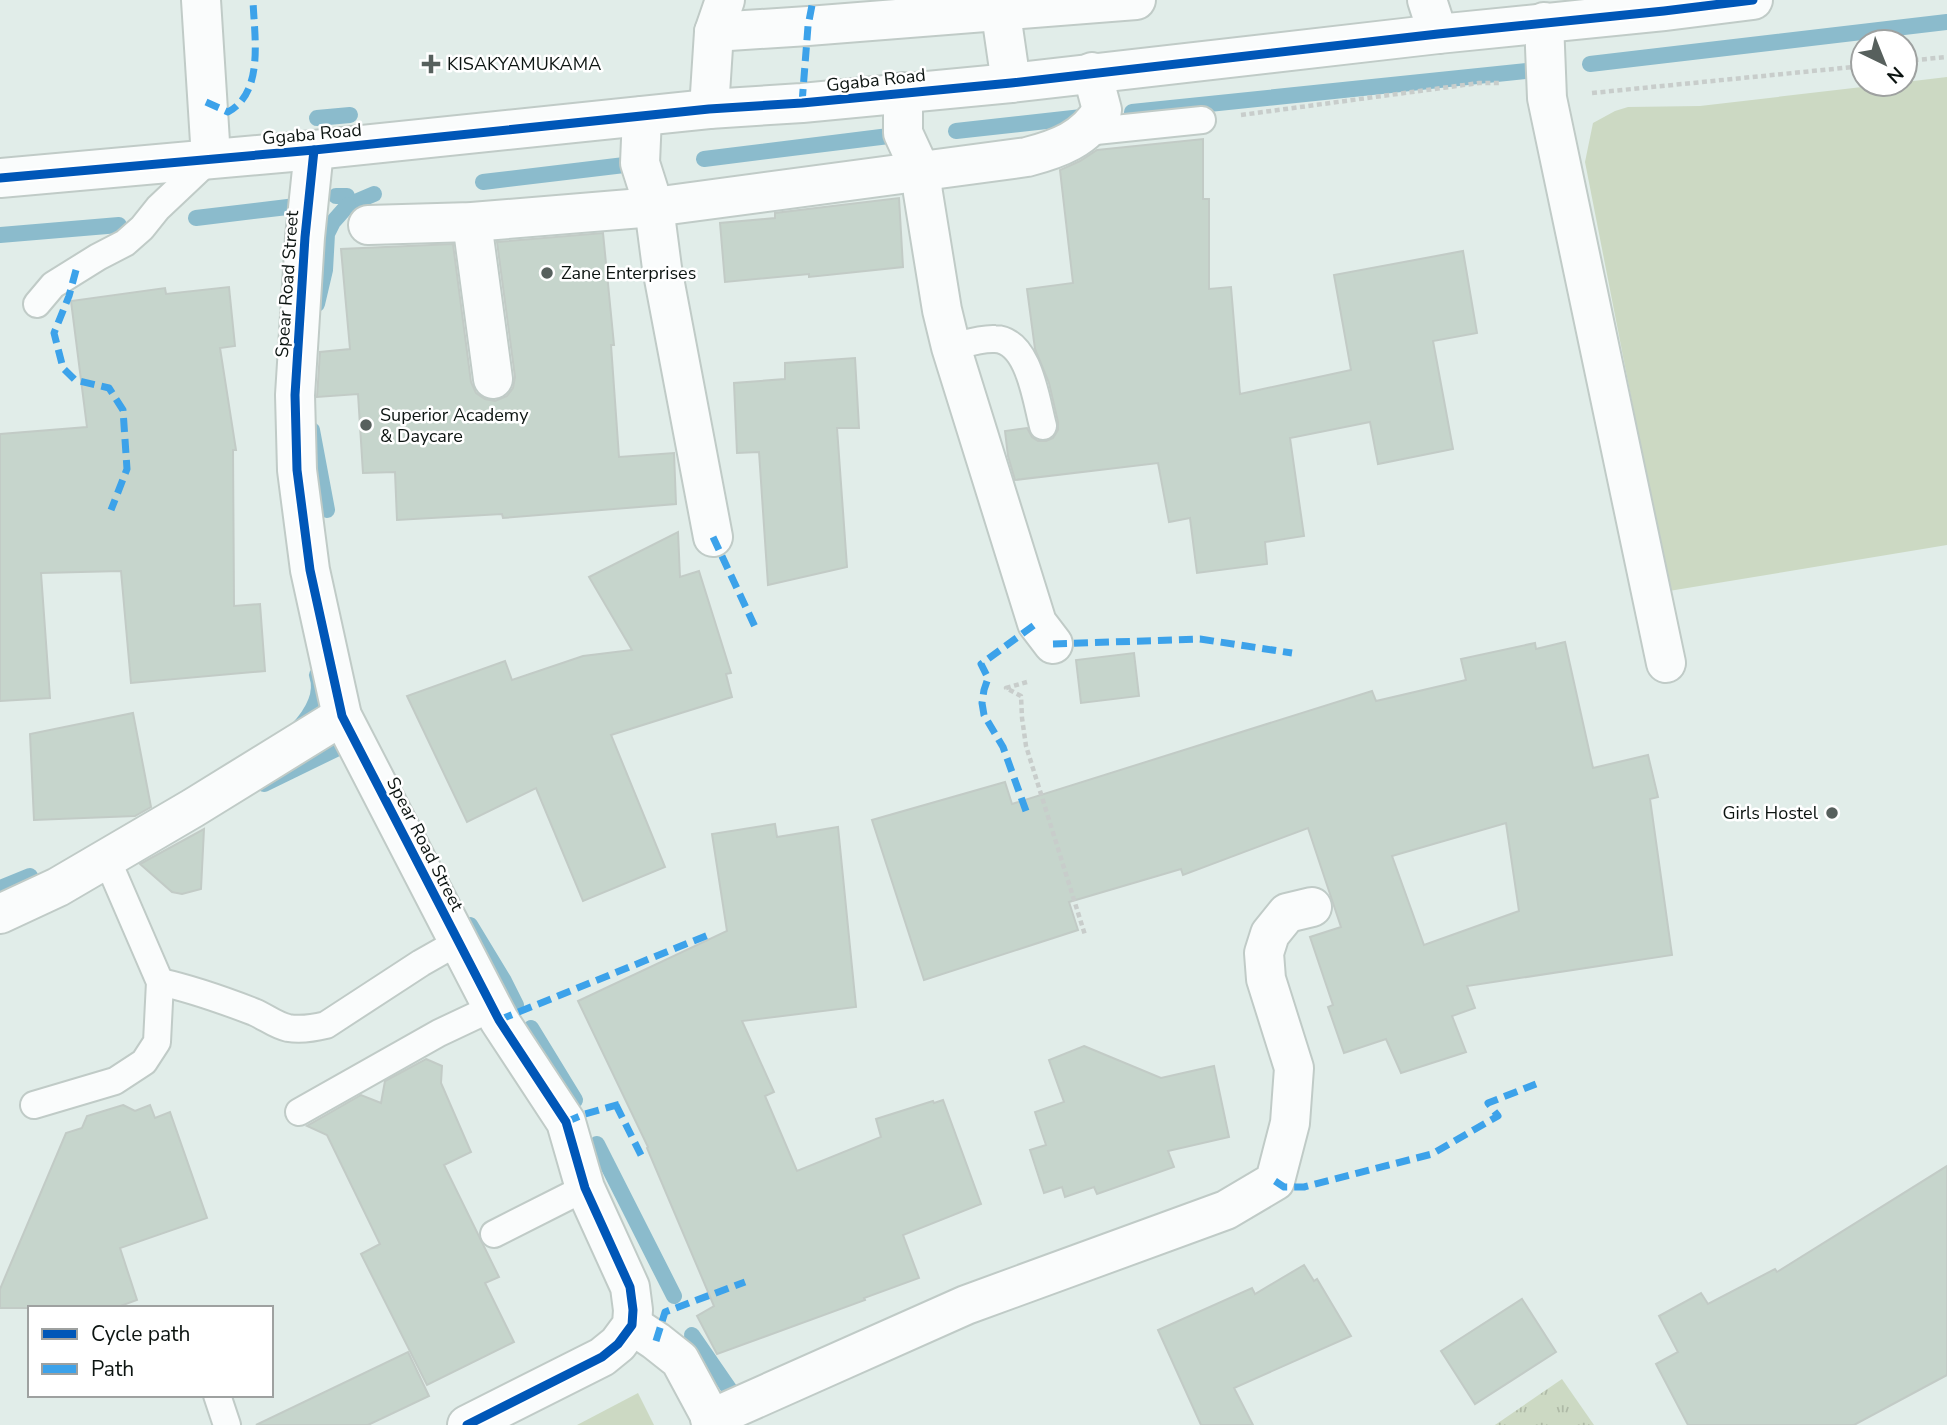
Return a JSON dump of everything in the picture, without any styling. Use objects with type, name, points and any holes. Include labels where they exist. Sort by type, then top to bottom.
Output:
[{"type":"street","points":[[201,0],[211,158]]},
{"type":"street","points":[[709,109],[720,16],[808,26],[999,5],[1136,0]]},
{"type":"street","name":"Ggaba Road","points":[[0,178],[314,150],[709,109],[1011,83],[1432,17],[1544,22],[1661,6],[1754,0]]},
{"type":"street","points":[[999,5],[1011,83]]},
{"type":"street","points":[[1544,22],[1547,97],[1666,663]]},
{"type":"street","points":[[368,225],[472,222],[654,207],[1027,157],[1053,151],[1086,132],[1102,110],[1092,72]]},
{"type":"street","points":[[903,92],[903,133],[921,172],[922,193],[942,310],[951,347],[1037,623],[1054,644]]},
{"type":"street","points":[[642,116],[640,163],[654,207],[662,268],[713,537]]},
{"type":"street","name":"Spear Road Street","points":[[314,150],[305,237],[295,395],[297,470],[310,570],[342,716],[492,1007],[566,1122],[585,1188],[630,1287],[632,1325]]},
{"type":"street","points":[[472,222],[493,379]]},
{"type":"street","points":[[0,914],[58,887],[342,716]]},
{"type":"street","points":[[467,1425],[602,1357],[618,1344],[632,1325],[680,1360],[713,1422],[966,1305],[1226,1210],[1275,1181],[1290,1124],[1294,1068],[1266,979],[1264,953],[1270,934],[1287,914],[1312,907]]},
{"type":"lane","points":[[1086,132],[1202,120]]},
{"type":"lane","points":[[37,304],[53,285],[125,243],[142,229],[158,208],[211,158]]},
{"type":"lane","points":[[951,347],[995,339],[1009,342],[1020,354],[1027,369],[1043,426]]},
{"type":"lane","points":[[34,1105],[115,1081],[144,1062],[156,1042],[160,982],[106,857]]},
{"type":"lane","points":[[160,982],[212,996],[273,1023],[308,1029],[326,1025],[458,942]]},
{"type":"lane","points":[[299,1112],[439,1033],[492,1007]]},
{"type":"lane","points":[[494,1234],[585,1188]]},
{"type":"lane","points":[[218,1397],[226,1425]]},
{"type":"path","points":[[1919,60],[1947,57]]},
{"type":"path","points":[[1054,644],[1037,679],[1006,688],[1021,696],[1026,746],[1085,935]]},
{"type":"green space","points":[[1947,77],[1947,545],[1669,591],[1585,162],[1593,123],[1628,107],[1700,106],[1849,89],[1849,98],[1919,98],[1919,80]]},
{"type":"green space","points":[[1562,1379],[1594,1425],[1495,1425]]},
{"type":"green space","points":[[638,1393],[654,1425],[577,1425]]},
{"type":"building","points":[[1203,139],[1203,199],[1209,199],[1209,289],[1231,287],[1240,394],[1351,370],[1334,275],[1463,251],[1477,333],[1433,341],[1453,449],[1378,464],[1370,422],[1290,438],[1304,536],[1265,542],[1267,564],[1197,573],[1190,518],[1169,522],[1158,463],[1015,480],[1005,431],[1027,428],[1032,437],[1038,441],[1046,441],[1053,438],[1058,430],[1049,383],[1035,349],[1027,289],[1073,283],[1060,170],[1097,150]]},
{"type":"building","points":[[899,198],[903,267],[725,282],[720,223],[775,218],[775,213]]},
{"type":"building","points":[[603,233],[614,345],[611,345],[619,457],[674,453],[676,504],[503,518],[502,514],[397,520],[395,472],[363,473],[358,394],[317,397],[320,352],[350,349],[341,249],[453,244],[471,382],[476,393],[495,401],[507,396],[513,388],[515,377],[497,242]]},
{"type":"building","points":[[229,287],[235,346],[220,348],[236,450],[233,450],[234,606],[260,604],[265,671],[131,683],[121,571],[41,573],[50,698],[0,701],[0,434],[87,427],[71,301],[165,288],[166,294]]},
{"type":"building","points":[[855,358],[859,428],[837,428],[847,567],[768,585],[759,452],[737,453],[734,383],[785,379],[785,363]]},
{"type":"building","points":[[678,532],[680,577],[699,571],[731,673],[726,674],[732,697],[611,735],[665,867],[583,901],[536,788],[467,822],[407,696],[505,661],[512,680],[583,656],[632,650],[589,577]]},
{"type":"building","points":[[1565,642],[1593,768],[1648,755],[1658,797],[1650,799],[1672,955],[1467,986],[1475,1008],[1452,1016],[1466,1052],[1401,1073],[1386,1039],[1344,1053],[1328,1007],[1333,1005],[1310,937],[1341,927],[1308,828],[1183,875],[1181,869],[1069,902],[1078,930],[924,980],[872,820],[1005,782],[1012,804],[1372,691],[1376,701],[1466,680],[1461,659],[1535,643],[1536,649]],"holes":[[[1506,823],[1519,911],[1424,945],[1392,856]]]},
{"type":"building","points":[[1134,653],[1139,696],[1081,703],[1076,660]]},
{"type":"building","points":[[133,713],[151,807],[135,816],[34,820],[30,734]]},
{"type":"building","points":[[775,824],[777,837],[838,827],[856,1007],[742,1021],[774,1092],[765,1096],[797,1171],[881,1137],[876,1119],[943,1100],[981,1204],[903,1235],[919,1278],[717,1354],[697,1316],[714,1306],[648,1147],[578,1001],[727,931],[712,834]]},
{"type":"building","points":[[204,829],[201,889],[182,894],[172,892],[140,864]]},
{"type":"building","points":[[1084,1046],[1161,1078],[1214,1066],[1229,1137],[1168,1151],[1174,1167],[1097,1194],[1094,1187],[1065,1197],[1062,1187],[1044,1193],[1030,1150],[1046,1145],[1035,1112],[1064,1102],[1049,1060]]},
{"type":"building","points":[[426,1059],[442,1066],[441,1083],[471,1152],[444,1165],[499,1277],[485,1283],[514,1342],[427,1385],[361,1254],[380,1244],[327,1135],[307,1126],[361,1095],[381,1103],[385,1081]]},
{"type":"building","points":[[123,1105],[135,1111],[150,1105],[155,1118],[170,1112],[207,1218],[120,1248],[137,1300],[120,1306],[0,1308],[0,1289],[66,1133],[82,1128],[87,1116]]},
{"type":"building","points":[[1947,1166],[1947,1375],[1854,1425],[1688,1425],[1656,1364],[1678,1352],[1659,1316],[1701,1293],[1708,1304],[1775,1269],[1777,1272]]},
{"type":"building","points":[[1304,1265],[1314,1281],[1317,1279],[1351,1336],[1234,1388],[1253,1425],[1201,1425],[1158,1330],[1252,1288],[1255,1294]]},
{"type":"building","points":[[1522,1299],[1556,1352],[1475,1404],[1441,1351]]},
{"type":"building","points":[[408,1352],[429,1396],[368,1425],[256,1425]]},
{"type":"waterway","points":[[1590,64],[1947,22]]},
{"type":"waterway","points":[[1132,112],[1536,70]]},
{"type":"waterway","points":[[317,118],[350,115]]},
{"type":"waterway","points":[[956,131],[1082,117]]},
{"type":"waterway","points":[[704,159],[905,134]]},
{"type":"waterway","points":[[483,182],[641,163]]},
{"type":"waterway","points":[[336,196],[347,196],[348,205],[374,194]]},
{"type":"waterway","points":[[317,304],[325,270],[327,234],[333,222],[348,205]]},
{"type":"waterway","points":[[196,218],[296,206]]},
{"type":"waterway","points":[[0,235],[119,225]]},
{"type":"waterway","points":[[312,430],[327,510]]},
{"type":"waterway","points":[[297,730],[311,712],[317,698],[317,675]]},
{"type":"waterway","points":[[264,784],[340,747]]},
{"type":"waterway","points":[[0,888],[30,876]]},
{"type":"waterway","points":[[470,925],[516,1005]]},
{"type":"waterway","points":[[531,1028],[575,1100]]},
{"type":"waterway","points":[[597,1144],[674,1296]]},
{"type":"waterway","points":[[692,1335],[732,1393]]},
{"type":"marked path","points":[[206,102],[228,112],[240,103],[248,91],[255,62],[253,0]]},
{"type":"marked path","points":[[802,103],[808,26],[813,0]]},
{"type":"marked path","points":[[76,270],[54,333],[63,368],[75,380],[109,388],[123,410],[127,469],[111,510]]},
{"type":"marked path","points":[[713,537],[756,629]]},
{"type":"marked path","points":[[1026,811],[1003,747],[984,715],[982,703],[988,678],[981,664],[1037,623]]},
{"type":"marked path","points":[[1053,644],[1200,639],[1292,653]]},
{"type":"marked path","points":[[499,1020],[713,933]]},
{"type":"marked path","points":[[1275,1181],[1284,1187],[1304,1187],[1432,1154],[1498,1116],[1488,1103],[1536,1084]]},
{"type":"marked path","points":[[566,1122],[624,1103]]},
{"type":"marked path","points":[[616,1105],[643,1159]]},
{"type":"marked path","points":[[656,1341],[665,1312],[745,1282]]},
{"type":"cycle path","points":[[0,178],[314,150],[709,109],[1011,83],[1753,0]]},
{"type":"cycle path","points":[[314,150],[305,237],[295,395],[297,470],[310,570],[342,716],[499,1020],[566,1122],[585,1188],[630,1287],[633,1310],[632,1325],[618,1344],[602,1357],[467,1425]]},
{"type":"place","name":"KISAKYAMUKAMA","points":[[431,64]]},
{"type":"place","name":"Zane Enterprises","points":[[547,273]]},
{"type":"place","name":"Superior Academy & Daycare","points":[[366,425]]},
{"type":"place","name":"Girls Hostel","points":[[1832,813]]}]
